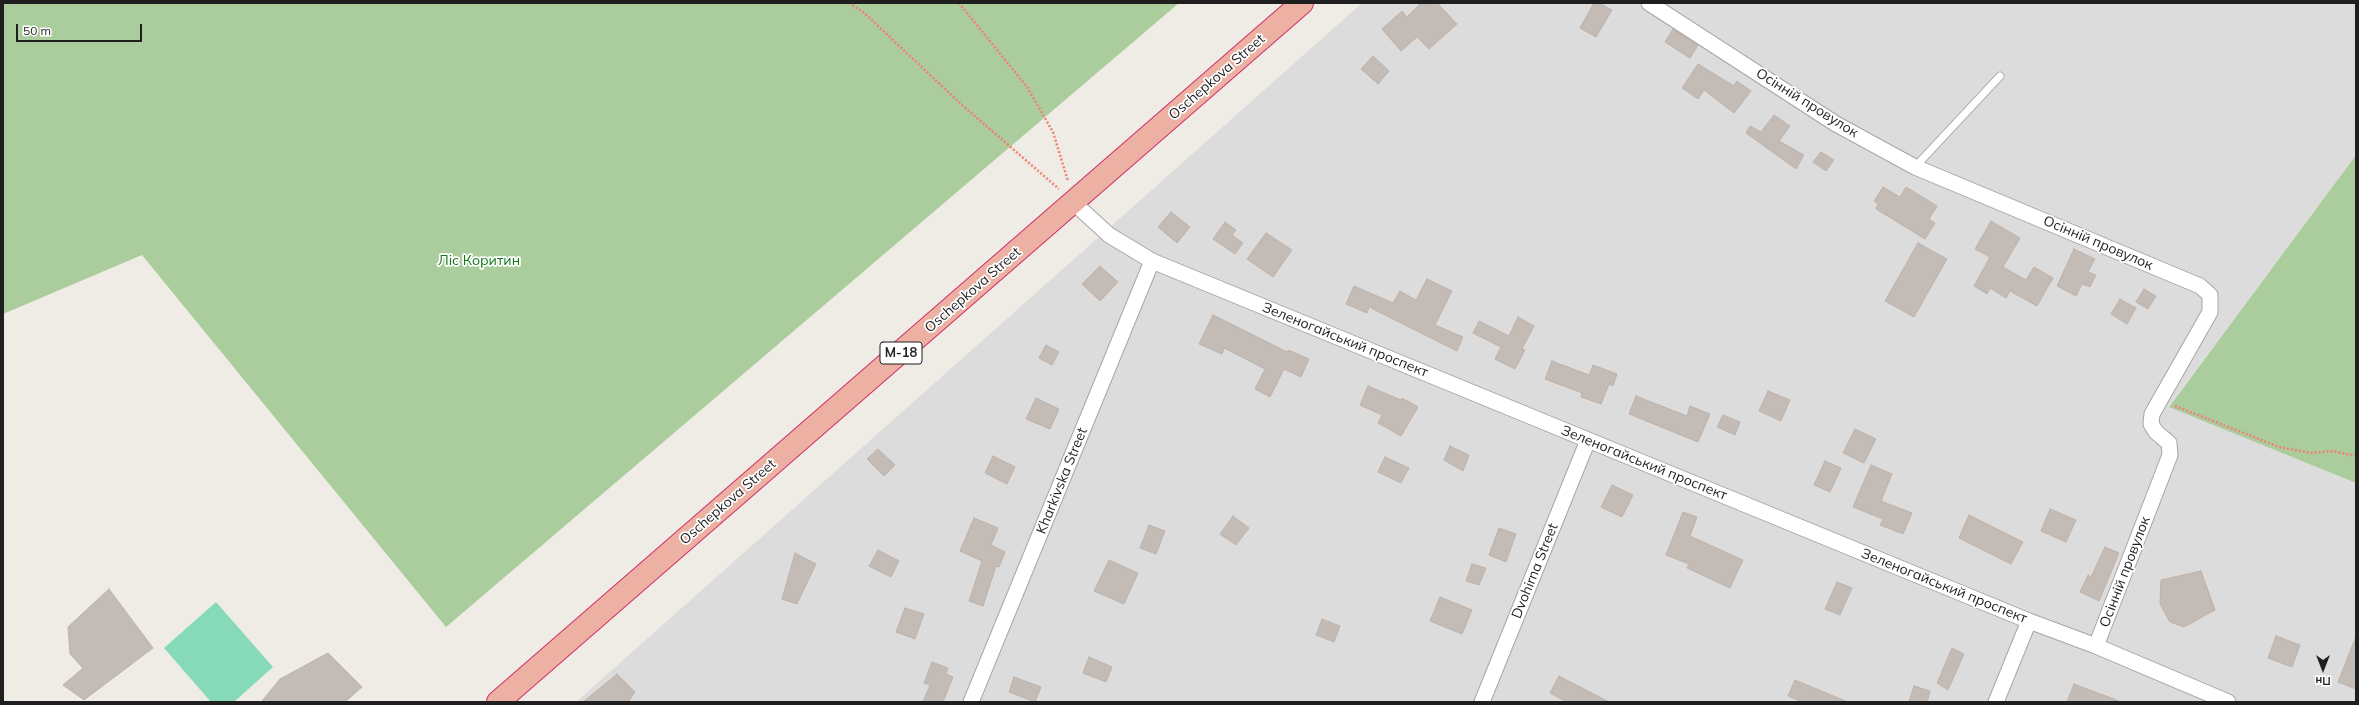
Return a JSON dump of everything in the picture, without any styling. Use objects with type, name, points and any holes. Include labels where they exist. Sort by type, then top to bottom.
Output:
[{"type":"highway","name":"Oschepkova Street","points":[[498,702],[1074,203],[1302,3]]},
{"type":"street","name":"Осінній провулок","points":[[1649,3],[1836,124],[1915,167],[2200,286],[2210,295],[2210,312],[2152,414],[2151,424],[2156,432],[2169,443],[2170,454],[2096,646]]},
{"type":"street","name":"Зеленогайський проспект","points":[[1074,203],[1109,235],[1152,261],[2029,621],[2096,646],[2228,702]]},
{"type":"street","name":"Kharkivska Street","points":[[971,702],[1152,261]]},
{"type":"street","name":"Dvohirna Street","points":[[1482,702],[1588,440]]},
{"type":"street","points":[[1996,702],[2029,621]]},
{"type":"lane","points":[[1915,167],[2000,76]]},
{"type":"path","points":[[849,3],[862,11],[961,104],[1074,203]]},
{"type":"path","points":[[959,3],[1027,87],[1054,132],[1074,203]]},
{"type":"path","points":[[2160,400],[2280,447],[2311,453],[2332,451],[2356,456]]},
{"type":"shaded area","points":[[1362,3],[2356,3],[2356,155],[2169,406],[2356,483],[2356,702],[576,702]]},
{"type":"green space","name":"Ліс Коритин","points":[[3,3],[1179,3],[446,627],[142,255],[3,314]]},
{"type":"green space","points":[[2356,155],[2356,483],[2169,407]]},
{"type":"green space","points":[[216,602],[273,667],[234,702],[211,702],[164,648]]},
{"type":"building","points":[[1421,3],[1437,3],[1457,24],[1429,49],[1417,37],[1401,51],[1382,29],[1402,11],[1407,17]]},
{"type":"building","points":[[1594,3],[1599,3],[1612,10],[1596,37],[1580,28]]},
{"type":"building","points":[[1673,29],[1698,45],[1690,58],[1665,42]]},
{"type":"building","points":[[1373,56],[1389,71],[1378,84],[1361,69]]},
{"type":"building","points":[[1698,64],[1734,86],[1737,81],[1751,91],[1734,113],[1704,90],[1698,99],[1682,88]]},
{"type":"building","points":[[1774,115],[1790,126],[1779,141],[1804,155],[1796,169],[1746,133],[1750,126],[1761,132]]},
{"type":"building","points":[[1821,152],[1834,160],[1826,171],[1813,162]]},
{"type":"building","points":[[1883,187],[1900,197],[1906,187],[1937,206],[1929,219],[1935,223],[1925,239],[1876,209],[1878,204],[1874,201]]},
{"type":"building","points":[[1171,212],[1190,227],[1177,243],[1158,227]]},
{"type":"building","points":[[1991,221],[2020,238],[2003,267],[2026,280],[2034,267],[2053,278],[2037,306],[2010,291],[2006,298],[1990,288],[1987,294],[1974,286],[1990,257],[1975,249]]},
{"type":"building","points":[[1225,222],[1236,230],[1232,235],[1243,243],[1235,254],[1213,239]]},
{"type":"building","points":[[1266,233],[1292,250],[1273,277],[1247,259]]},
{"type":"building","points":[[1918,243],[1947,259],[1914,317],[1885,301]]},
{"type":"building","points":[[2074,249],[2095,259],[2088,272],[2096,275],[2090,287],[2082,284],[2076,296],[2057,286]]},
{"type":"building","points":[[1100,266],[1118,282],[1100,301],[1082,284]]},
{"type":"building","points":[[1427,279],[1452,291],[1435,325],[1463,337],[1457,351],[1369,307],[1367,313],[1346,304],[1354,286],[1393,303],[1400,291],[1416,300]]},
{"type":"building","points":[[2144,289],[2156,296],[2148,309],[2136,302]]},
{"type":"building","points":[[2120,299],[2136,308],[2127,324],[2111,314]]},
{"type":"building","points":[[1213,315],[1287,352],[1288,350],[1309,359],[1301,377],[1284,369],[1270,397],[1255,389],[1265,369],[1224,348],[1222,354],[1199,344]]},
{"type":"building","points":[[1518,317],[1534,326],[1522,349],[1525,350],[1515,369],[1495,359],[1501,347],[1473,333],[1479,321],[1509,336]]},
{"type":"building","points":[[1046,345],[1059,352],[1052,365],[1039,358]]},
{"type":"building","points":[[1552,361],[1589,375],[1593,365],[1617,374],[1613,386],[1609,384],[1601,404],[1581,397],[1582,393],[1545,379]]},
{"type":"building","points":[[1368,386],[1401,400],[1402,398],[1418,407],[1401,436],[1378,423],[1382,415],[1360,405]]},
{"type":"building","points":[[1768,391],[1790,400],[1781,421],[1759,411]]},
{"type":"building","points":[[1636,396],[1687,416],[1690,406],[1710,414],[1698,442],[1629,414]]},
{"type":"building","points":[[1036,398],[1059,409],[1050,429],[1026,419]]},
{"type":"building","points":[[1723,415],[1740,422],[1735,435],[1717,427]]},
{"type":"building","points":[[1855,429],[1876,439],[1864,463],[1843,453]]},
{"type":"building","points":[[1450,446],[1469,455],[1463,471],[1444,460]]},
{"type":"building","points":[[878,449],[895,465],[884,476],[867,459]]},
{"type":"building","points":[[993,456],[1015,467],[1007,484],[985,473]]},
{"type":"building","points":[[1385,457],[1409,468],[1401,483],[1378,472]]},
{"type":"building","points":[[1825,461],[1841,468],[1830,492],[1814,485]]},
{"type":"building","points":[[1871,465],[1892,474],[1881,501],[1912,513],[1903,534],[1880,525],[1883,519],[1853,507]]},
{"type":"building","points":[[1612,485],[1633,495],[1622,517],[1601,507]]},
{"type":"building","points":[[2050,509],[2076,520],[2066,542],[2041,531]]},
{"type":"building","points":[[1683,512],[1697,517],[1690,536],[1743,560],[1730,588],[1687,568],[1689,564],[1666,555]]},
{"type":"building","points":[[1969,515],[2023,542],[2011,564],[1959,538]]},
{"type":"building","points":[[1233,516],[1249,528],[1236,545],[1220,534]]},
{"type":"building","points":[[974,518],[998,528],[991,545],[1005,552],[999,567],[996,566],[983,606],[969,601],[982,561],[960,551]]},
{"type":"building","points":[[1149,525],[1165,531],[1156,554],[1140,548]]},
{"type":"building","points":[[1499,528],[1516,534],[1506,562],[1489,555]]},
{"type":"building","points":[[2105,547],[2119,553],[2099,601],[2080,592],[2088,575],[2091,577]]},
{"type":"building","points":[[878,550],[899,561],[891,577],[869,566]]},
{"type":"building","points":[[795,553],[816,564],[797,604],[782,599]]},
{"type":"building","points":[[1109,560],[1138,573],[1124,604],[1094,591]]},
{"type":"building","points":[[1472,564],[1486,568],[1479,585],[1466,581]]},
{"type":"building","points":[[2201,571],[2215,610],[2184,627],[2170,622],[2160,604],[2161,580]]},
{"type":"building","points":[[1837,582],[1852,588],[1840,615],[1825,609]]},
{"type":"building","points":[[109,589],[153,648],[84,700],[63,685],[83,668],[70,654],[68,627]]},
{"type":"building","points":[[1440,597],[1472,610],[1462,634],[1430,621]]},
{"type":"building","points":[[905,608],[924,614],[915,639],[896,632]]},
{"type":"building","points":[[1322,619],[1340,626],[1334,642],[1316,635]]},
{"type":"building","points":[[2276,636],[2300,645],[2292,667],[2268,658]]},
{"type":"building","points":[[2356,639],[2356,689],[2338,682]]},
{"type":"building","points":[[1952,648],[1964,654],[1948,690],[1937,683]]},
{"type":"building","points":[[328,653],[362,687],[345,702],[261,702],[280,679]]},
{"type":"building","points":[[1089,657],[1112,667],[1106,682],[1083,673]]},
{"type":"building","points":[[932,662],[948,668],[946,674],[953,677],[943,702],[923,702],[930,685],[924,683]]},
{"type":"building","points":[[617,674],[635,692],[628,702],[583,702]]},
{"type":"building","points":[[1559,676],[1609,702],[1567,702],[1550,693]]},
{"type":"building","points":[[1014,677],[1041,687],[1035,702],[1009,692]]},
{"type":"building","points":[[1795,680],[1848,702],[1803,702],[1788,696]]},
{"type":"building","points":[[2074,684],[2119,701],[2067,702]]},
{"type":"building","points":[[1914,686],[1930,691],[1927,702],[1909,702]]}]
